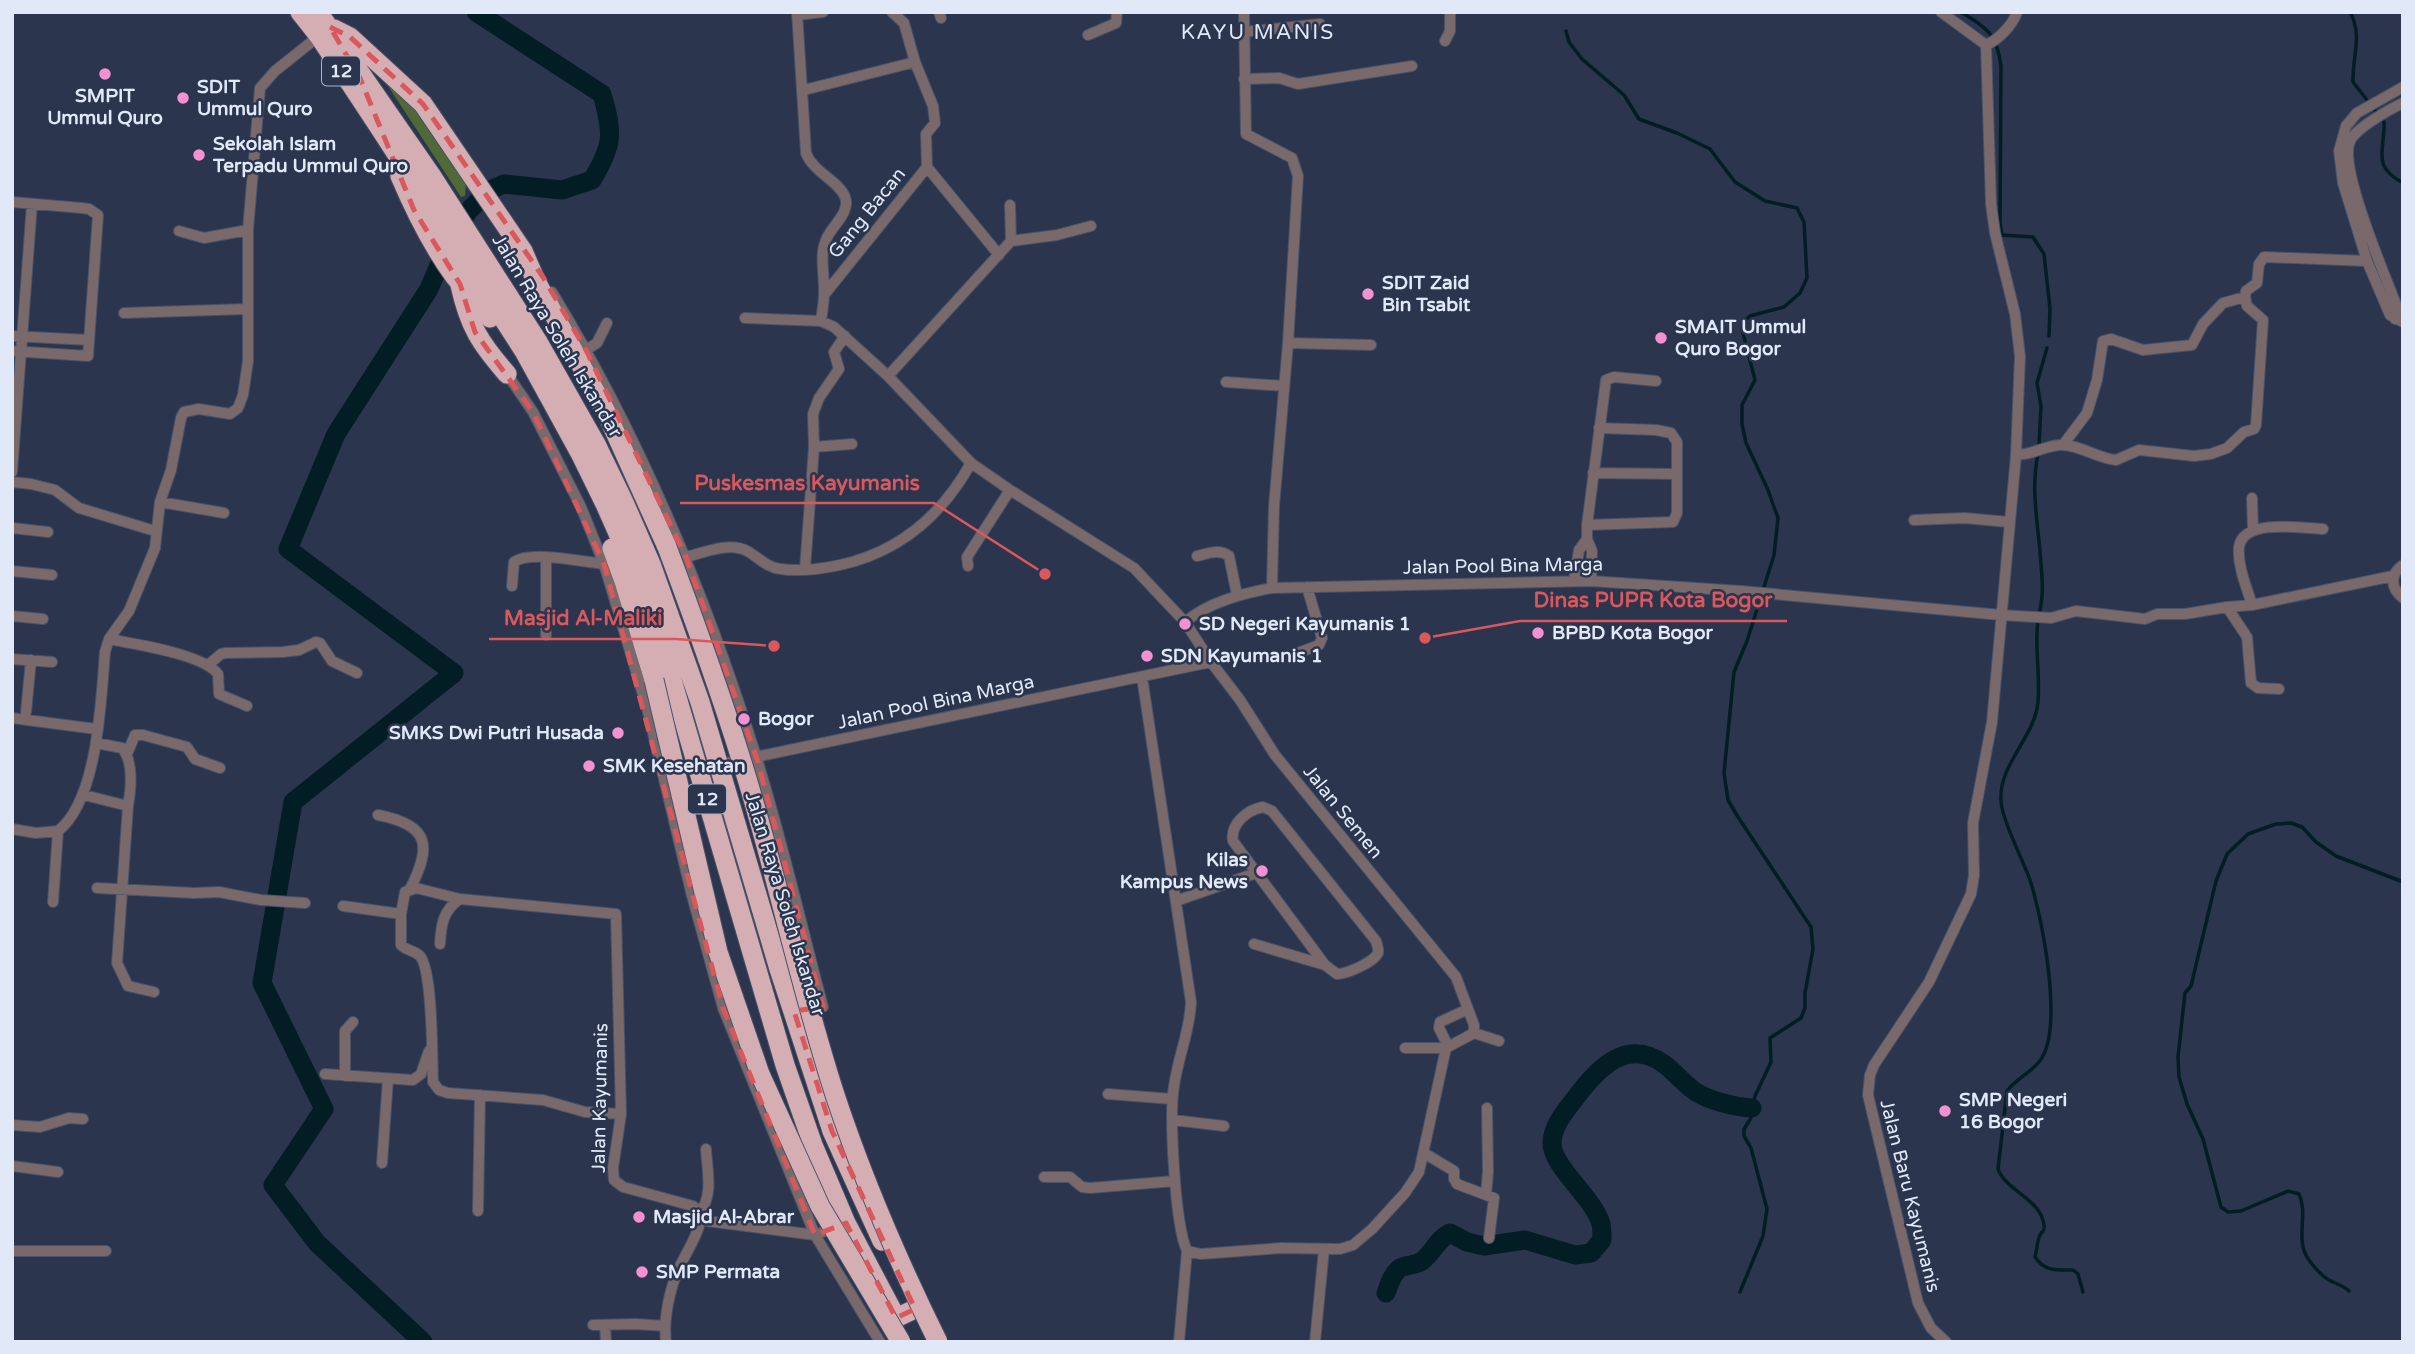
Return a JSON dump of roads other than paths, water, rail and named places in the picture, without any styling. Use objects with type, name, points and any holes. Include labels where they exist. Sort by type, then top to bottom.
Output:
[{"type":"highway","name":"Jalan Raya Soleh Iskandar","points":[[300,12],[322,25],[439,218],[468,272],[524,351],[581,455],[626,550],[662,646],[785,1065],[813,1145],[846,1223],[909,1342]]},
{"type":"highway","name":"Jalan Raya Soleh Iskandar","points":[[322,25],[381,130],[439,218]]},
{"type":"highway","points":[[322,25],[350,37],[423,104],[522,249],[536,281],[605,410],[667,547],[704,647],[746,773],[836,1097],[874,1203],[938,1342]]},
{"type":"highway","points":[[439,218],[482,305],[537,392],[597,512],[624,581],[654,680],[718,952],[760,1074],[820,1206],[901,1342]]},
{"type":"highway","name":"Jalan Raya Soleh Iskandar","points":[[468,272],[575,404],[623,500],[651,564],[700,702],[769,934],[832,1131],[933,1342]]},
{"type":"highway","points":[[468,272],[466,314],[486,349],[507,374]]},
{"type":"highway","points":[[896,1318],[915,1309]]},
{"type":"street","points":[[821,321],[824,246],[828,235],[844,213],[846,201],[843,192],[814,166],[806,153],[797,13],[823,12]]},
{"type":"street","points":[[892,12],[904,23],[934,112],[946,106]]},
{"type":"street","points":[[1088,35],[1116,23],[1116,12]]},
{"type":"street","points":[[1244,12],[1246,134],[1292,158],[1298,176],[1288,344],[1274,506],[1272,588]]},
{"type":"street","points":[[1445,41],[1450,31],[1450,12]]},
{"type":"street","points":[[1941,12],[1989,44],[2015,19],[2017,12]]},
{"type":"street","points":[[1244,32],[1320,24]]},
{"type":"street","points":[[53,902],[58,831],[84,794],[96,743],[105,652],[109,639],[129,611],[155,548],[160,502],[171,470],[184,412],[199,409],[230,414],[238,408],[243,396],[248,361],[248,230],[260,89],[322,25]]},
{"type":"street","name":"Jalan Baru Kayumanis","points":[[1946,1342],[1924,1318],[1918,1303],[1870,1110],[1868,1084],[1881,1052],[1937,968],[1971,894],[1974,875],[1973,823],[1992,722],[2016,455],[2020,377],[2019,338],[1992,211],[1989,44]]},
{"type":"street","points":[[804,90],[915,62]]},
{"type":"street","points":[[1244,79],[1279,78],[1298,84],[1412,66]]},
{"type":"street","points":[[2398,90],[2365,108],[2346,126],[2340,163],[2343,183],[2367,261],[2390,315],[2399,321]]},
{"type":"street","points":[[2399,321],[2397,307],[2361,211],[2350,167],[2350,141],[2358,131],[2403,103]]},
{"type":"street","points":[[2365,108],[2375,120]]},
{"type":"street","name":"Gang Bacan","points":[[824,295],[927,167],[926,134],[936,123],[934,112]]},
{"type":"street","points":[[927,167],[999,256]]},
{"type":"street","points":[[12,202],[89,209],[98,215],[88,356],[17,351]]},
{"type":"street","points":[[12,472],[17,337],[32,204]]},
{"type":"street","points":[[888,376],[1011,241],[1010,205]]},
{"type":"street","points":[[1011,241],[1057,235],[1091,226]]},
{"type":"street","points":[[179,231],[204,238],[248,230]]},
{"type":"street","points":[[522,249],[548,285],[586,349],[686,556],[730,677],[757,759],[823,1007],[794,1010]]},
{"type":"street","points":[[2016,455],[2063,445],[2116,460],[2139,450],[2203,456],[2220,452],[2244,432],[2254,429],[2263,320],[2247,306],[2245,297],[2246,291],[2257,284],[2259,264],[2264,257],[2367,261]]},
{"type":"street","points":[[2063,445],[2087,413],[2097,380],[2103,341],[2111,339],[2143,350],[2192,345],[2203,324],[2223,303],[2245,297]]},
{"type":"street","points":[[124,313],[246,309]]},
{"type":"street","points":[[745,318],[821,321],[834,327],[888,376],[971,463],[1010,491],[1135,568],[1185,622],[1211,662]]},
{"type":"street","points":[[586,349],[597,343],[607,323]]},
{"type":"street","points":[[805,569],[814,447],[813,414],[819,398],[839,369],[834,352],[845,336]]},
{"type":"street","points":[[17,337],[89,340]]},
{"type":"street","points":[[1288,344],[1371,345]]},
{"type":"street","points":[[507,374],[533,412],[581,507],[604,564],[647,708],[692,896],[723,1008],[815,1235],[880,1342]]},
{"type":"street","points":[[1591,582],[1592,551],[1587,539],[1587,525],[1592,472],[1607,378],[1656,381]]},
{"type":"street","points":[[1226,382],[1284,386]]},
{"type":"street","points":[[1587,525],[1672,522],[1677,513],[1676,442],[1671,433],[1656,429],[1599,428]]},
{"type":"street","points":[[814,447],[852,444]]},
{"type":"street","points":[[686,556],[730,547],[746,550],[770,567],[792,570],[825,568],[866,558],[898,544],[941,508],[953,494],[971,463]]},
{"type":"street","points":[[1592,472],[1677,474]]},
{"type":"street","points":[[12,482],[55,491],[79,508],[155,531]]},
{"type":"street","points":[[968,566],[967,557],[1010,491]]},
{"type":"street","points":[[2252,498],[2253,530]]},
{"type":"street","points":[[160,502],[224,513]]},
{"type":"street","points":[[1914,520],[1965,518],[2008,522]]},
{"type":"street","points":[[2252,606],[2239,547],[2241,541],[2253,530],[2271,527],[2323,528]]},
{"type":"street","points":[[12,528],[48,532]]},
{"type":"street","points":[[1574,581],[1579,550],[1587,539]]},
{"type":"street","points":[[1196,556],[1217,551],[1226,553],[1237,595]]},
{"type":"street","points":[[512,586],[514,562],[520,558],[604,564]]},
{"type":"street","points":[[546,558],[546,635]]},
{"type":"street","points":[[2403,565],[2393,576],[2395,590],[2403,598]]},
{"type":"street","points":[[12,570],[52,575]]},
{"type":"street","name":"Jalan Pool Bina Marga","points":[[1185,622],[1194,614],[1237,595],[1272,588],[1574,581],[1741,591],[2016,616],[2051,618],[2076,611],[2145,619],[2157,614],[2185,614],[2252,606],[2393,576]]},
{"type":"street","points":[[1295,654],[1319,645],[1322,638],[1307,587]]},
{"type":"street","points":[[2227,607],[2247,638],[2250,683],[2258,688],[2278,690]]},
{"type":"street","points":[[12,616],[43,619]]},
{"type":"street","points":[[109,639],[143,644],[208,665],[218,674],[219,694],[247,706]]},
{"type":"street","points":[[208,665],[221,654],[299,650],[316,642],[320,643],[332,661],[357,673]]},
{"type":"street","points":[[12,659],[52,662]]},
{"type":"street","points":[[26,712],[31,660]]},
{"type":"street","name":"Jalan Pool Bina Marga","points":[[698,769],[757,759],[1211,662]]},
{"type":"street","name":"Jalan Semen","points":[[1211,662],[1240,700],[1275,755],[1456,977],[1474,1033]]},
{"type":"street","points":[[1142,677],[1189,989],[1189,1027],[1172,1100],[1175,1181],[1187,1251],[1178,1342]]},
{"type":"street","points":[[12,718],[96,729]]},
{"type":"street","points":[[154,992],[128,986],[117,962],[130,783],[127,754],[133,738],[138,734],[190,748],[195,759],[220,768]]},
{"type":"street","points":[[96,743],[122,748],[127,754]]},
{"type":"street","points":[[84,794],[128,806]]},
{"type":"street","points":[[1263,807],[1272,811],[1377,945],[1376,955],[1351,972],[1337,974],[1325,965],[1256,873],[1233,841],[1232,831],[1235,824],[1257,808],[1263,807]]},
{"type":"street","points":[[378,815],[407,822],[413,826],[423,842],[424,856],[421,867],[410,889]]},
{"type":"street","points":[[12,829],[36,833],[58,831]]},
{"type":"street","points":[[1176,901],[1256,873]]},
{"type":"street","points":[[97,888],[219,892],[261,900],[305,903]]},
{"type":"street","points":[[460,899],[416,888],[410,889],[405,892],[401,914],[401,945],[423,962],[429,989],[433,1082],[436,1087],[448,1093],[543,1100],[585,1112],[621,1114]]},
{"type":"street","points":[[440,944],[441,929],[447,911],[460,899]]},
{"type":"street","name":"Jalan Kayumanis","points":[[460,899],[616,914],[621,1114],[613,1168],[614,1180],[623,1187],[693,1206],[699,1217]]},
{"type":"street","points":[[343,906],[401,914]]},
{"type":"street","points":[[1254,944],[1325,965]]},
{"type":"street","points":[[1187,1251],[1201,1254],[1281,1248],[1347,1248],[1372,1229],[1414,1181],[1424,1153],[1447,1047],[1439,1028],[1440,1022],[1468,1009]]},
{"type":"street","points":[[345,1076],[345,1031],[353,1022]]},
{"type":"street","points":[[1405,1048],[1447,1047],[1474,1033],[1499,1041]]},
{"type":"street","points":[[325,1074],[388,1079],[418,1078],[432,1047]]},
{"type":"street","points":[[382,1163],[388,1079]]},
{"type":"street","points":[[1108,1094],[1172,1100]]},
{"type":"street","points":[[478,1211],[480,1095]]},
{"type":"street","points":[[1486,1195],[1488,1108]]},
{"type":"street","points":[[12,1125],[40,1127],[69,1118],[83,1119]]},
{"type":"street","points":[[1173,1120],[1224,1126]]},
{"type":"street","points":[[666,1342],[665,1326],[677,1271],[697,1230],[707,1196],[706,1149]]},
{"type":"street","points":[[1424,1153],[1454,1171],[1457,1184],[1495,1201],[1489,1238]]},
{"type":"street","points":[[12,1166],[58,1172]]},
{"type":"street","points":[[1044,1177],[1070,1177],[1083,1187],[1090,1188],[1175,1181]]},
{"type":"street","points":[[699,1217],[815,1235],[846,1223]]},
{"type":"street","points":[[1315,1342],[1324,1249]]},
{"type":"street","points":[[12,1251],[106,1251]]},
{"type":"street","points":[[606,1342],[599,1325],[665,1326]]},
{"type":"waterway","points":[[423,1342],[317,1243],[273,1185],[324,1109],[262,983],[293,802],[454,673],[288,549],[336,434],[429,289],[449,242],[469,210],[490,190],[504,184],[562,190],[592,180],[608,147],[608,119],[602,94],[476,12]]},
{"type":"waterway","points":[[1961,12],[1989,33],[1997,46],[2001,66],[2002,235],[2033,237],[2044,254],[2050,309],[2049,336]]},
{"type":"waterway","points":[[2350,12],[2356,29],[2353,82],[2384,122],[2383,164],[2393,177],[2403,183]]},
{"type":"waterway","points":[[1566,31],[1569,42],[1582,59],[1624,95],[1639,119],[1710,149],[1735,182],[1765,201],[1797,208],[1804,222],[1807,278],[1800,293],[1784,307],[1750,316],[1743,322],[1742,329],[1755,380],[1742,405],[1742,424],[1746,443],[1778,518],[1774,555],[1747,641],[1734,672],[1724,773],[1728,800],[1811,927],[1813,949],[1805,1008],[1801,1018],[1770,1038],[1771,1062],[1755,1096],[1751,1118],[1744,1129],[1767,1209],[1763,1236],[1740,1292]]},
{"type":"waterway","points":[[2039,446],[2041,406],[2037,383],[2047,348]]},
{"type":"waterway","points":[[2038,454],[2035,495],[2042,588],[2037,628],[2038,702],[2031,727],[2005,775],[2001,801],[2009,829],[2030,880],[2040,920],[2049,973],[2050,1026],[2047,1047],[2039,1062],[2007,1091],[1998,1169],[2002,1177],[2037,1208],[2041,1216],[2044,1228],[2039,1237],[2035,1257],[2047,1268],[2073,1270],[2078,1274],[2083,1292]]},
{"type":"waterway","points":[[2349,1291],[2324,1276],[2311,1263],[2305,1252],[2302,1236],[2303,1210],[2299,1194],[2288,1191],[2241,1211],[2228,1212],[2221,1207],[2203,1139],[2187,1104],[2179,1077],[2178,1057],[2185,993],[2191,986],[2216,881],[2227,854],[2248,834],[2276,824],[2291,823],[2302,827],[2316,842],[2336,856],[2403,882]]},
{"type":"waterway","points":[[1386,1293],[1397,1270],[1422,1261],[1450,1233],[1467,1242],[1484,1246],[1525,1240],[1575,1255],[1591,1253],[1602,1240],[1601,1224],[1597,1214],[1559,1162],[1552,1143],[1562,1116],[1580,1092],[1597,1072],[1617,1058],[1628,1054],[1651,1057],[1664,1064],[1702,1095],[1723,1103],[1752,1108]]},
{"type":"place","name":"SMPIT Ummul Quro","points":[[105,74]]},
{"type":"place","name":"SDIT Ummul Quro","points":[[183,98]]},
{"type":"place","name":"Sekolah Islam Terpadu Ummul Quro","points":[[199,155]]},
{"type":"place","name":"SDIT Zaid Bin Tsabit","points":[[1368,294]]},
{"type":"place","name":"SMAIT Ummul Quro Bogor","points":[[1661,338]]},
{"type":"place","name":"Puskesmas Kayumanis","points":[[1045,574]]},
{"type":"place","name":"SD Negeri Kayumanis 1","points":[[1185,624]]},
{"type":"place","name":"BPBD Kota Bogor","points":[[1538,633]]},
{"type":"place","name":"Dinas PUPR Kota Bogor","points":[[1425,638]]},
{"type":"place","name":"Masjid Al-Maliki","points":[[774,646]]},
{"type":"place","name":"SDN Kayumanis 1","points":[[1147,656]]},
{"type":"place","name":"Bogor","points":[[744,719]]},
{"type":"place","name":"SMKS Dwi Putri Husada","points":[[618,733]]},
{"type":"place","name":"SMK Kesehatan","points":[[589,766]]},
{"type":"place","name":"Kilas Kampus News","points":[[1262,871]]},
{"type":"place","name":"SMP Negeri 16 Bogor","points":[[1945,1111]]},
{"type":"place","name":"Masjid Al-Abrar","points":[[639,1217]]},
{"type":"place","name":"SMP Permata","points":[[642,1272]]},
{"type":"district","name":"KAYU MANIS","points":[[1258,32]]}]
